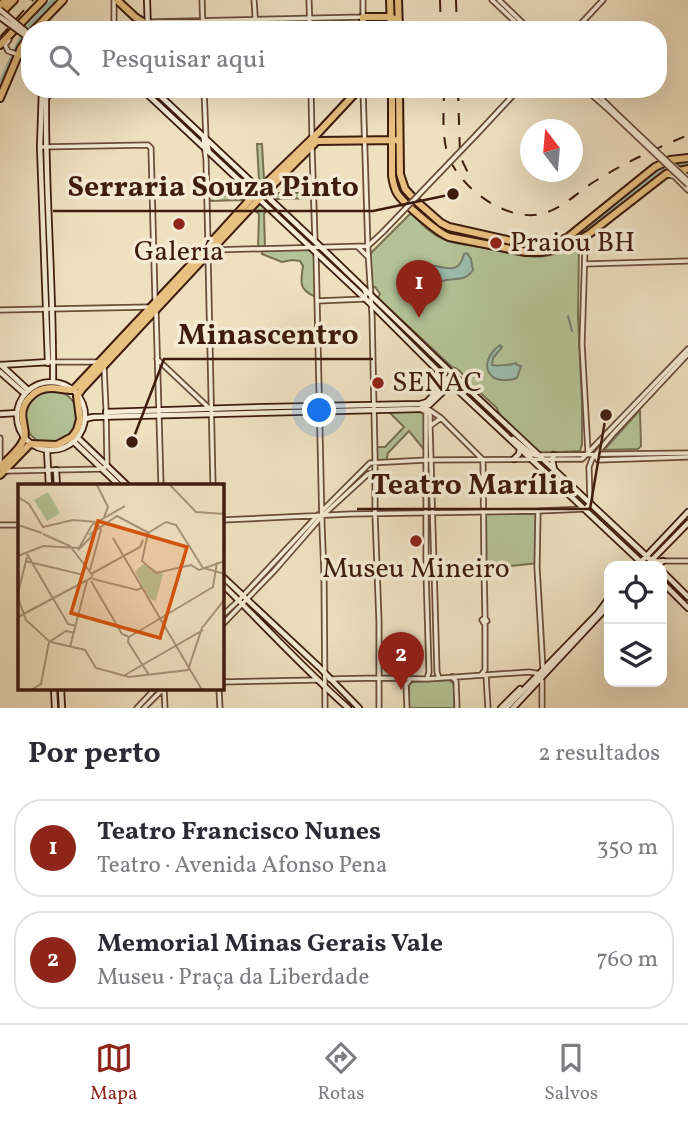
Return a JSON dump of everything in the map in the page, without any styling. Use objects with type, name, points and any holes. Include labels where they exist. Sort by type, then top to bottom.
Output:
[{"type":"main road","points":[[0,11],[6,0]]},
{"type":"main road","points":[[0,11],[14,0]]},
{"type":"main road","points":[[26,21],[43,0]]},
{"type":"main road","points":[[43,21],[63,0]]},
{"type":"main road","points":[[117,0],[143,21]]},
{"type":"main road","points":[[145,21],[147,0]]},
{"type":"main road","points":[[398,0],[399,21]]},
{"type":"main road","points":[[376,17],[385,14],[390,3]]},
{"type":"main road","points":[[390,3],[391,21]]},
{"type":"main road","points":[[0,11],[21,29]]},
{"type":"main road","points":[[0,11],[21,34]]},
{"type":"main road","points":[[363,18],[391,17],[395,21]]},
{"type":"main road","points":[[13,22],[17,32]]},
{"type":"main road","points":[[0,46],[21,27]]},
{"type":"main road","points":[[0,96],[21,48]]},
{"type":"main road","points":[[46,98],[43,147],[50,362],[53,382]]},
{"type":"main road","points":[[151,98],[368,291],[454,376],[651,561],[688,523]]},
{"type":"main road","points":[[208,250],[216,237],[312,143],[320,131],[353,98]]},
{"type":"main road","points":[[393,98],[399,187],[407,198],[449,227],[522,243],[544,244],[574,236],[580,240]]},
{"type":"main road","points":[[396,140],[398,98]]},
{"type":"main road","points":[[163,99],[205,138],[310,248],[638,561]]},
{"type":"main road","points":[[311,128],[320,131]]},
{"type":"main road","points":[[312,143],[319,140],[396,140]]},
{"type":"main road","points":[[566,238],[668,167],[688,158]]},
{"type":"main road","points":[[389,193],[393,188],[397,161]]},
{"type":"main road","points":[[394,183],[401,198],[418,205],[443,234],[526,252],[541,252],[580,240],[668,167],[682,169]]},
{"type":"main road","points":[[75,392],[198,256],[208,250],[259,194]]},
{"type":"main road","points":[[582,225],[583,232],[589,234]]},
{"type":"main road","points":[[208,236],[211,239],[216,237]]},
{"type":"main road","points":[[328,254],[333,247]]},
{"type":"main road","points":[[101,364],[150,317],[154,306]]},
{"type":"main road","points":[[150,317],[156,321]]},
{"type":"main road","points":[[0,365],[50,362]]},
{"type":"main road","points":[[0,365],[27,392]]},
{"type":"main road","points":[[0,372],[27,392]]},
{"type":"main road","points":[[85,419],[106,415],[373,407],[425,409],[454,376]]},
{"type":"main road","points":[[53,382],[75,392],[84,407],[85,419],[82,432],[76,440],[59,450],[30,444],[18,426],[20,400],[40,384],[53,382]]},
{"type":"main road","points":[[425,409],[426,402],[449,382]]},
{"type":"main road","points":[[1,470],[23,443],[23,410],[33,394],[45,388],[75,392]]},
{"type":"main road","points":[[61,390],[71,396],[77,405]]},
{"type":"main road","points":[[45,447],[57,445],[72,437],[77,430],[80,419],[75,392]]},
{"type":"main road","points":[[0,414],[17,414]]},
{"type":"main road","points":[[24,426],[31,437],[45,447],[49,484]]},
{"type":"main road","points":[[507,436],[517,440],[531,454],[540,457]]},
{"type":"main road","points":[[76,440],[126,484]]},
{"type":"main road","points":[[1,470],[30,444]]},
{"type":"main road","points":[[514,459],[519,454],[520,447]]},
{"type":"main road","points":[[536,463],[540,457]]},
{"type":"main road","points":[[553,457],[554,470]]},
{"type":"main road","points":[[105,467],[118,484]]},
{"type":"main road","points":[[56,470],[57,484]]},
{"type":"main road","points":[[644,561],[688,512]]},
{"type":"main road","points":[[667,576],[688,597]]},
{"type":"main road","points":[[224,578],[328,693],[348,708]]},
{"type":"main road","points":[[224,586],[243,600],[359,708]]},
{"type":"main road","points":[[667,587],[688,608]]},
{"type":"main road","points":[[507,708],[604,604]]},
{"type":"main road","points":[[507,708],[541,674],[547,661],[604,608]]},
{"type":"main road","points":[[54,690],[55,708]]},
{"type":"main road","points":[[61,690],[61,708]]},
{"type":"street","points":[[117,0],[144,21]]},
{"type":"street","points":[[115,21],[117,0]]},
{"type":"street","points":[[202,0],[203,21],[363,18],[363,0]]},
{"type":"street","points":[[254,0],[255,19]]},
{"type":"street","points":[[309,0],[309,21]]},
{"type":"street","points":[[492,0],[514,21]]},
{"type":"street","points":[[499,0],[521,21]]},
{"type":"street","points":[[583,21],[603,0]]},
{"type":"street","points":[[17,32],[5,45],[8,51],[21,55]]},
{"type":"street","points":[[204,98],[213,484]]},
{"type":"street","points":[[311,98],[315,242]]},
{"type":"street","points":[[361,98],[366,140],[368,291],[372,305],[379,708]]},
{"type":"street","points":[[208,250],[368,246],[510,98]]},
{"type":"street","points":[[596,98],[612,111]]},
{"type":"street","points":[[600,98],[688,185]]},
{"type":"street","points":[[197,131],[203,130],[205,126]]},
{"type":"street","points":[[205,138],[212,154],[206,159]]},
{"type":"street","points":[[43,147],[148,145],[151,148],[161,484]]},
{"type":"street","points":[[668,167],[674,176],[688,185]]},
{"type":"street","points":[[682,169],[688,185]]},
{"type":"street","points":[[224,520],[585,509],[590,503],[589,467],[585,455],[588,440],[582,344],[585,248],[589,234]]},
{"type":"street","points":[[368,236],[374,241]]},
{"type":"street","points":[[580,240],[585,248]]},
{"type":"street","points":[[358,247],[368,257]]},
{"type":"street","points":[[154,251],[198,256],[208,268]]},
{"type":"street","points":[[316,253],[325,687]]},
{"type":"street","points":[[316,264],[319,260],[324,261]]},
{"type":"street","points":[[585,264],[688,261]]},
{"type":"street","points":[[317,301],[364,299],[368,291]]},
{"type":"street","points":[[0,310],[154,306]]},
{"type":"street","points":[[589,467],[688,349]]},
{"type":"street","points":[[585,455],[688,354]]},
{"type":"street","points":[[157,359],[211,412]]},
{"type":"street","points":[[0,438],[1,470],[105,467],[106,415],[101,364],[50,362]]},
{"type":"street","points":[[157,369],[164,368]]},
{"type":"street","points":[[425,409],[441,418],[483,460],[485,674],[488,708]]},
{"type":"street","points":[[425,409],[430,426],[428,460]]},
{"type":"street","points":[[425,409],[439,678]]},
{"type":"street","points":[[430,426],[441,418]]},
{"type":"street","points":[[588,440],[596,444]]},
{"type":"street","points":[[224,623],[320,515],[373,463],[585,455],[596,456],[598,460],[688,455]]},
{"type":"street","points":[[320,515],[369,474],[375,473]]},
{"type":"street","points":[[538,511],[537,567],[542,708]]},
{"type":"street","points":[[428,678],[426,572],[430,513]]},
{"type":"street","points":[[0,526],[18,525]]},
{"type":"street","points":[[667,561],[688,561]]},
{"type":"street","points":[[224,614],[243,600]]},
{"type":"street","points":[[542,658],[547,661]]},
{"type":"street","points":[[224,682],[318,680],[326,677],[412,679],[485,674],[541,674]]},
{"type":"street","points":[[452,677],[456,681],[457,708]]},
{"type":"street","points":[[407,708],[406,685],[412,679]]},
{"type":"street","points":[[137,708],[154,690]]},
{"type":"street","points":[[144,708],[162,690]]},
{"type":"street","points":[[163,690],[165,708]]},
{"type":"street","points":[[219,690],[220,708]]},
{"type":"street","points":[[325,708],[328,693]]},
{"type":"shaded area","points":[[257,144],[262,144],[264,180],[277,193],[313,193],[313,198],[277,199],[264,214],[265,248],[258,248],[259,214],[242,200],[210,201],[209,197],[243,195],[259,180]]},
{"type":"shaded area","points":[[410,214],[443,239],[457,243],[538,257],[577,246],[579,248],[578,317],[582,403],[580,451],[540,453],[460,372],[378,298],[380,294],[375,287],[372,288],[370,254]]},
{"type":"shaded area","points":[[310,248],[315,252],[314,296],[303,287],[303,266],[300,261],[282,262],[262,254],[262,249]]},
{"type":"shaded area","points":[[467,253],[473,270],[467,276],[426,288],[417,288],[413,278],[420,267],[457,267]]},
{"type":"shaded area","points":[[500,345],[502,347],[493,358],[492,365],[516,363],[521,366],[517,378],[499,380],[489,372],[488,359]]},
{"type":"shaded area","points":[[51,390],[70,398],[78,417],[70,436],[51,444],[32,436],[24,417],[32,398]]},
{"type":"shaded area","points":[[386,409],[420,409],[426,412],[426,452],[409,431],[388,453],[386,462],[375,463],[375,447],[385,447],[404,427]]},
{"type":"shaded area","points":[[639,411],[641,446],[638,449],[604,450]]},
{"type":"shaded area","points":[[484,514],[538,514],[538,563],[485,565]]},
{"type":"shaded area","points":[[449,680],[454,684],[455,708],[409,708],[409,683]]},
{"type":"waterway","points":[[34,21],[53,0]]},
{"type":"waterway","points":[[0,84],[21,38]]},
{"type":"waterway","points":[[586,229],[656,173],[688,163]]},
{"type":"waterway","points":[[568,316],[572,331]]},
{"type":"railway","points":[[0,37],[33,0]]},
{"type":"railway","points":[[440,0],[441,21]]},
{"type":"railway","points":[[456,0],[457,21]]},
{"type":"railway","points":[[444,98],[445,141],[449,158],[456,170],[465,182],[490,203],[519,214],[534,215],[555,209],[619,167],[688,135]]},
{"type":"railway","points":[[458,98],[460,156],[468,173]]},
{"type":"place","name":"Serraria Souza Pinto","points":[[453,194]]},
{"type":"place","name":"Galería","points":[[179,224]]},
{"type":"place","name":"Praiou BH","points":[[496,243]]},
{"type":"place","name":"Teatro Francisco Nunes","points":[[419,318]]},
{"type":"place","name":"SENAC","points":[[378,383]]},
{"type":"place","name":"Teatro Marília","points":[[606,415]]},
{"type":"place","name":"Minascentro","points":[[132,442]]},
{"type":"place","name":"Museu Mineiro","points":[[416,541]]},
{"type":"place","name":"Memorial Minas Gerais Vale","points":[[401,690]]}]
